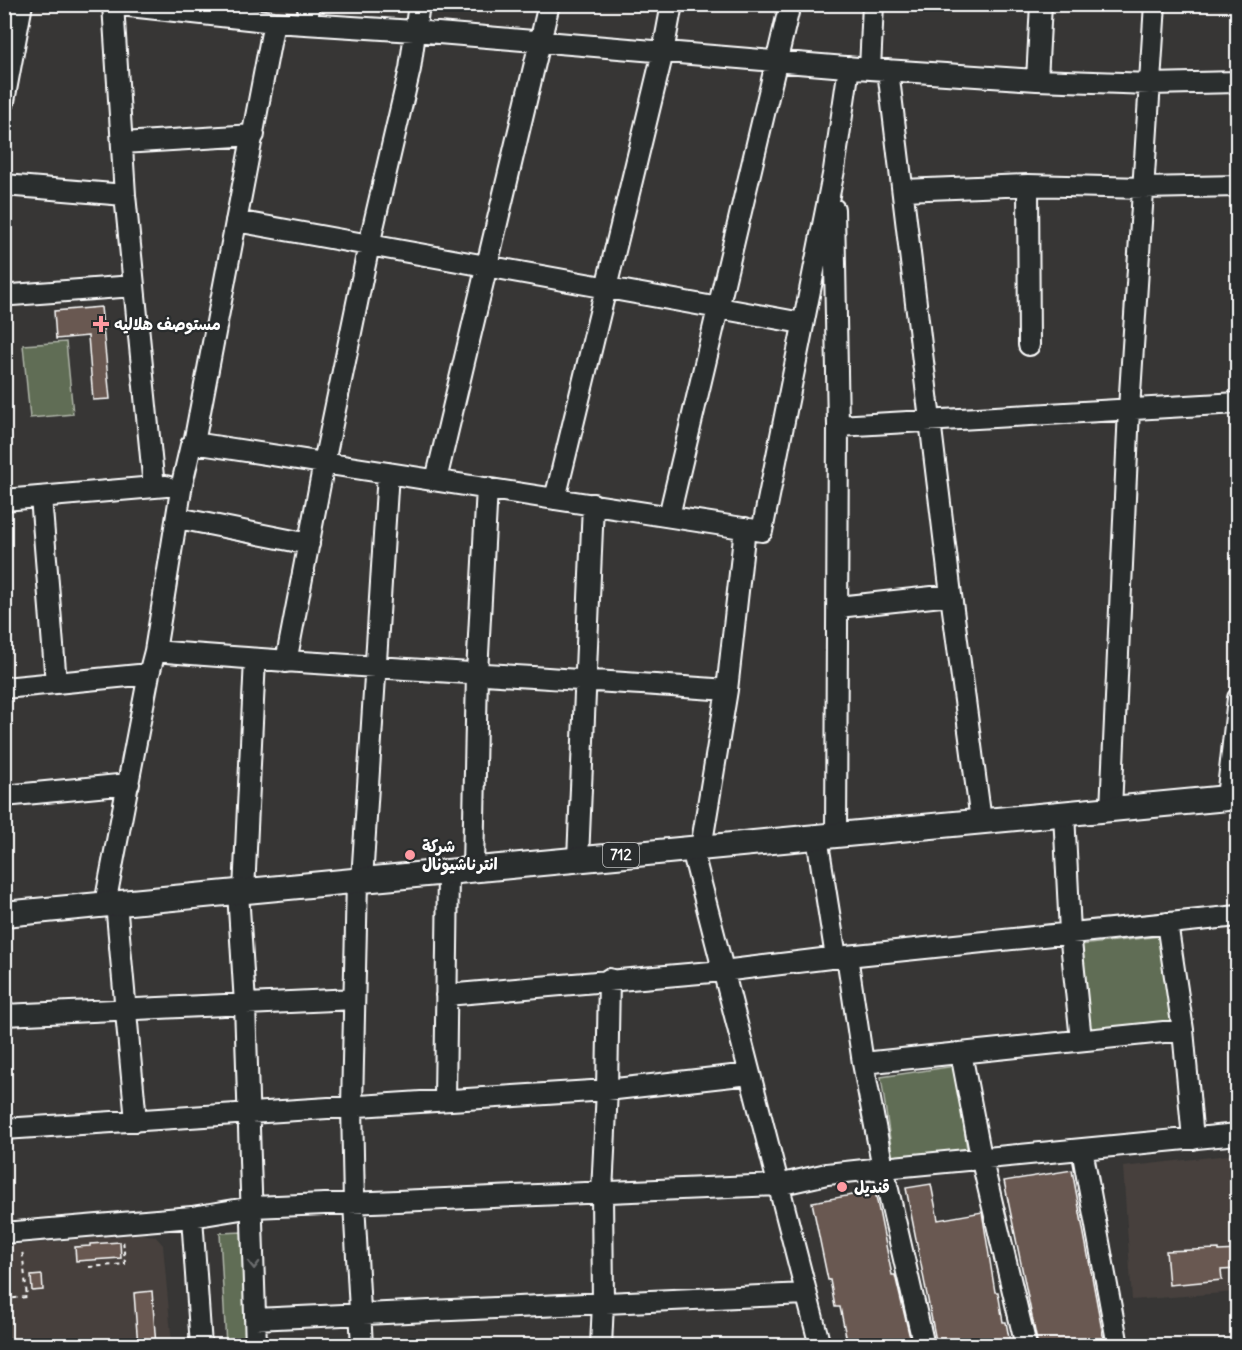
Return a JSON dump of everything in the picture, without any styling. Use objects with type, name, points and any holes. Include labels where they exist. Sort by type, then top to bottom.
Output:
[{"type":"main road","name":"712","points":[[4,914],[1232,798]]},
{"type":"street","points":[[4,101],[22,4]]},
{"type":"street","points":[[286,662],[369,245],[410,69],[419,4]]},
{"type":"street","points":[[436,480],[549,4]]},
{"type":"street","points":[[555,499],[663,52],[672,4]]},
{"type":"street","points":[[669,516],[790,4]]},
{"type":"street","points":[[873,4],[879,70],[903,190],[951,595],[981,821]]},
{"type":"street","points":[[1037,80],[1041,4]]},
{"type":"street","points":[[1111,809],[1129,408],[1155,4]]},
{"type":"street","points":[[154,487],[125,195],[112,5],[274,22],[308,14],[414,31],[879,70],[1037,80],[1150,84],[1238,82]]},
{"type":"street","points":[[136,1121],[126,1010],[111,904],[129,784],[155,651],[182,484],[191,445],[194,443],[274,22]]},
{"type":"street","points":[[194,443],[762,531],[834,170],[849,67]]},
{"type":"street","points":[[122,143],[254,135]]},
{"type":"street","points":[[834,170],[838,607],[827,836],[841,956],[883,1168],[924,1346]]},
{"type":"street","points":[[4,185],[125,195]]},
{"type":"street","points":[[903,190],[1028,185],[1143,188],[1238,186]]},
{"type":"street","points":[[1028,185],[1029,345]]},
{"type":"street","points":[[236,221],[802,323]]},
{"type":"street","points":[[12,295],[134,286]]},
{"type":"street","points":[[838,426],[1238,403]]},
{"type":"street","points":[[362,1346],[354,1203],[352,1106],[354,999],[359,880],[376,668],[388,473]]},
{"type":"street","points":[[4,500],[182,484]]},
{"type":"street","points":[[473,869],[477,673],[487,488]]},
{"type":"street","points":[[41,497],[56,683]]},
{"type":"street","points":[[578,859],[592,504]]},
{"type":"street","points":[[178,518],[309,544]]},
{"type":"street","points":[[745,528],[727,690],[697,848],[723,971],[820,1346]]},
{"type":"street","points":[[838,607],[951,595]]},
{"type":"street","points":[[155,651],[286,662],[585,679],[727,690]]},
{"type":"street","points":[[255,659],[241,891],[256,1346]]},
{"type":"street","points":[[4,688],[149,674]]},
{"type":"street","points":[[1232,798],[1238,698]]},
{"type":"street","points":[[4,796],[129,784]]},
{"type":"street","points":[[1064,813],[1070,932],[1081,1040]]},
{"type":"street","points":[[445,1100],[448,872]]},
{"type":"street","points":[[446,995],[609,979],[723,971],[841,956],[1238,916]]},
{"type":"street","points":[[1167,923],[1183,1030],[1193,1139]]},
{"type":"street","points":[[601,1346],[602,1192],[609,979]]},
{"type":"street","points":[[4,1015],[354,999]]},
{"type":"street","points":[[863,1063],[1183,1030]]},
{"type":"street","points":[[961,1053],[981,1157],[1026,1346]]},
{"type":"street","points":[[4,1129],[607,1090],[750,1074]]},
{"type":"street","points":[[13,1232],[192,1217],[253,1207],[778,1185],[827,1174],[981,1157],[1238,1134]]},
{"type":"street","points":[[1082,1149],[1118,1346]]},
{"type":"street","points":[[192,1217],[201,1346]]},
{"type":"street","points":[[255,1319],[806,1294]]},
{"type":"path","points":[[89,1267],[125,1264],[122,1224]]},
{"type":"path","points":[[4,1299],[27,1297],[13,1232]]},
{"type":"shaded area","points":[[1237,1154],[1237,1292],[1132,1300],[1123,1167]]},
{"type":"shaded area","points":[[141,1234],[155,1236],[163,1245],[172,1345],[5,1346],[5,1246]]},
{"type":"green space","points":[[66,342],[73,414],[30,418],[23,345]]},
{"type":"green space","points":[[1161,936],[1171,1021],[1090,1030],[1080,945]]},
{"type":"green space","points":[[955,1066],[967,1149],[893,1160],[881,1077]]},
{"type":"green space","points":[[243,1232],[249,1345],[226,1345],[220,1233]]},
{"type":"building","points":[[101,307],[110,399],[93,400],[88,336],[56,339],[54,311]]},
{"type":"building","points":[[1072,1170],[1105,1346],[1038,1346],[1004,1181]]},
{"type":"building","points":[[931,1184],[938,1220],[982,1212],[995,1292],[998,1292],[1003,1322],[1006,1322],[1010,1343],[997,1346],[937,1346],[906,1188]]},
{"type":"building","points":[[875,1191],[892,1275],[895,1275],[912,1346],[848,1346],[840,1307],[835,1307],[830,1280],[828,1280],[812,1202]]},
{"type":"building","points":[[120,1242],[121,1258],[76,1261],[75,1247]]},
{"type":"building","points":[[1219,1249],[1219,1251],[1238,1250],[1238,1269],[1221,1270],[1222,1280],[1169,1285],[1166,1251]]},
{"type":"building","points":[[42,1275],[43,1290],[32,1291],[31,1276]]},
{"type":"building","points":[[152,1291],[156,1346],[138,1346],[134,1293]]},
{"type":"place","name":"مستوصف هلاليه","points":[[101,324]]},
{"type":"place","name":"شركة انترناشيونال","points":[[410,855]]},
{"type":"place","name":"قنديل","points":[[842,1187]]}]
